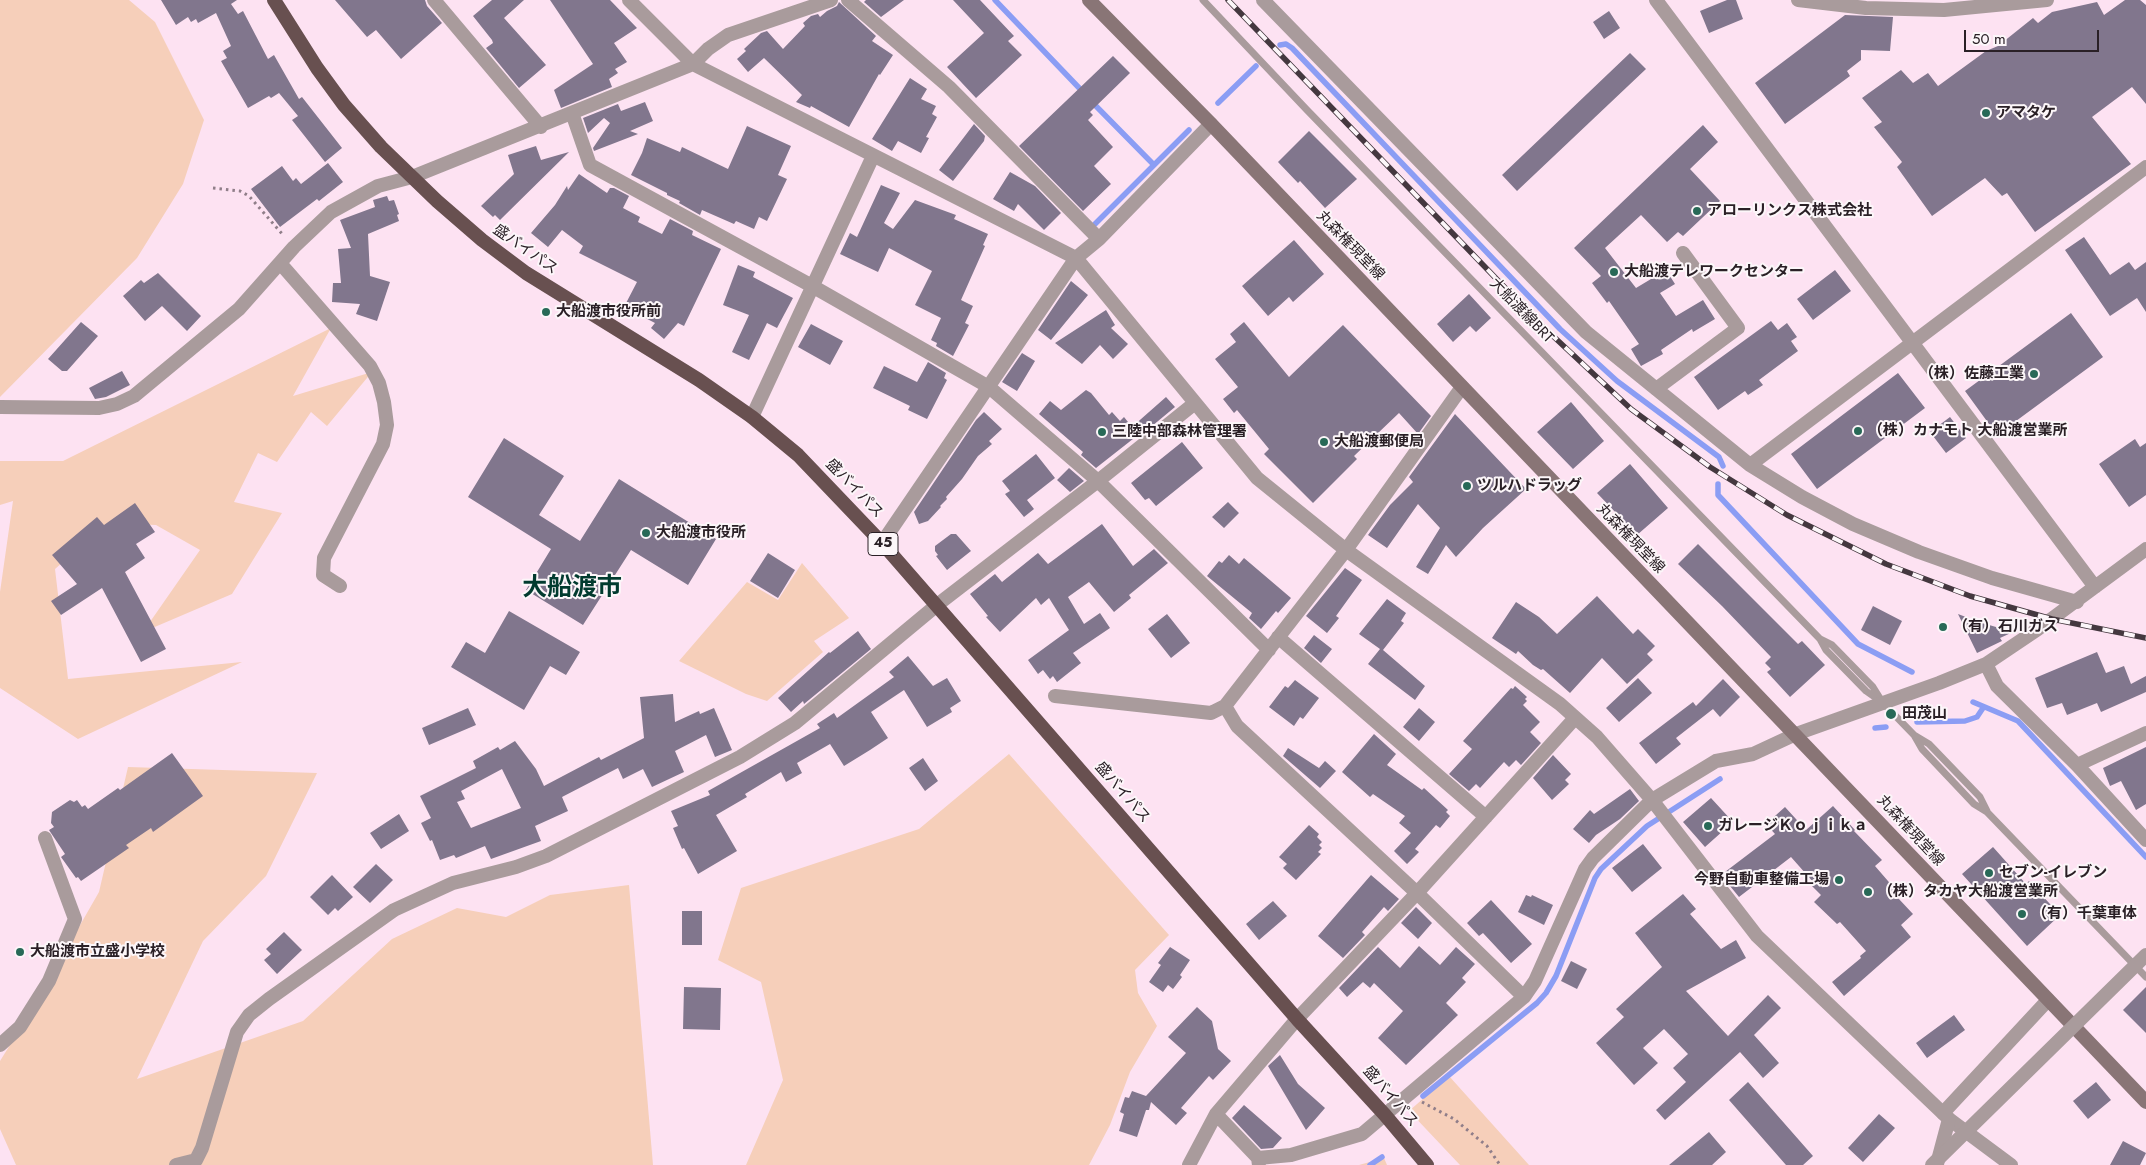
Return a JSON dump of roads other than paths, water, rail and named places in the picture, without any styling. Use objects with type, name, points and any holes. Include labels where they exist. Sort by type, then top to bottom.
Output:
[{"type":"highway","name":"盛バイパス","points":[[274,0],[317,68],[344,105],[381,147],[437,202],[482,240],[526,272],[699,380],[752,417],[798,455],[882,542],[1297,1019],[1385,1115],[1427,1165]]},
{"type":"main road","name":"丸森権現堂線","points":[[1089,0],[1211,124],[2146,1102]]},
{"type":"street","points":[[434,0],[540,127]]},
{"type":"street","points":[[630,0],[693,64],[1076,258],[1258,478],[1346,550],[1560,704],[1597,737],[1659,810],[1757,936],[1946,1116],[2011,1165]]},
{"type":"street","points":[[0,407],[99,408],[117,404],[134,396],[239,309],[294,248],[331,212],[378,186],[412,177],[693,64],[708,49],[728,35],[831,0]]},
{"type":"street","points":[[848,0],[950,88],[1099,239]]},
{"type":"street","points":[[1262,0],[1586,332],[1750,465],[1810,502],[1853,524],[1919,552],[1992,578],[2076,602]]},
{"type":"street","points":[[1656,0],[2096,587]]},
{"type":"street","points":[[1798,0],[1866,8],[1944,10],[2047,0]]},
{"type":"street","points":[[572,113],[590,165],[812,286],[989,387],[1098,481],[1269,650]]},
{"type":"street","points":[[882,542],[1076,258],[1099,239],[1211,124]]},
{"type":"street","points":[[752,417],[873,156]]},
{"type":"street","points":[[1750,465],[2146,167]]},
{"type":"street","points":[[1656,389],[1738,328],[1683,253]]},
{"type":"street","points":[[280,263],[370,366],[379,382],[384,402],[387,425],[383,444],[324,558],[323,575],[340,586]]},
{"type":"street","points":[[1055,696],[1211,713],[1226,706],[1346,550],[1462,387]]},
{"type":"street","points":[[176,1165],[193,1163],[202,1148],[238,1032],[250,1015],[269,999],[394,910],[453,884],[516,867],[546,856],[740,757],[795,723],[937,605],[1098,481],[1195,403]]},
{"type":"street","points":[[1216,1114],[1259,1161],[1291,1155],[1362,1134],[1524,996],[1535,981],[1585,869],[1593,858],[1659,810],[1716,761],[1753,754],[1796,734],[1884,704],[1986,664],[2076,602],[2146,549]]},
{"type":"street","points":[[1278,637],[1486,817]]},
{"type":"street","points":[[1986,664],[1997,686],[2077,765],[2146,840]]},
{"type":"street","points":[[1226,706],[1237,726],[1417,893],[1524,996]]},
{"type":"street","points":[[1189,1165],[1216,1114],[1297,1019],[1417,893],[1575,718]]},
{"type":"street","points":[[2077,765],[2146,733]]},
{"type":"street","points":[[0,1045],[20,1027],[49,981],[75,918],[45,838]]},
{"type":"street","points":[[1932,1165],[2146,956]]},
{"type":"street","points":[[1936,1165],[1946,1116],[2048,1000]]},
{"type":"lane","name":"大船渡線BRT","points":[[1203,0],[1820,639],[1826,650],[1866,691],[1884,704],[1914,735],[1922,749],[1974,804],[1987,812],[2146,977]]},
{"type":"waterway","points":[[995,0],[1083,92]]},
{"type":"waterway","points":[[1280,45],[1286,44],[1292,48],[1560,329],[1617,381],[1719,457],[1723,466]]},
{"type":"waterway","points":[[1218,103],[1256,66]]},
{"type":"waterway","points":[[1091,101],[1154,165]]},
{"type":"waterway","points":[[1095,224],[1189,130]]},
{"type":"waterway","points":[[1718,484],[1718,495],[1858,644],[1912,672]]},
{"type":"waterway","points":[[1973,702],[2018,721],[2146,857]]},
{"type":"waterway","points":[[1917,722],[1965,721],[1977,717],[1983,708]]},
{"type":"waterway","points":[[1875,728],[1886,727]]},
{"type":"waterway","points":[[1423,1096],[1537,1003],[1546,993],[1556,976],[1595,878],[1601,869],[1647,826],[1720,779]]},
{"type":"waterway","points":[[1370,1165],[1382,1157]]},
{"type":"railway","points":[[1228,0],[1538,322],[1631,409],[1710,467],[1787,515],[1886,564],[1970,596],[2052,619],[2146,638]]},
{"type":"place","name":"アマタケ","points":[[1986,113]]},
{"type":"place","name":"アローリンクス株式会社","points":[[1697,211]]},
{"type":"place","name":"大船渡テレワークセンター","points":[[1614,272]]},
{"type":"place","name":"大船渡市役所前","points":[[546,312]]},
{"type":"place","name":"（株）佐藤工業","points":[[2034,374]]},
{"type":"place","name":"（株）カナモト 大船渡営業所","points":[[1858,431]]},
{"type":"place","name":"三陸中部森林管理署","points":[[1102,432]]},
{"type":"place","name":"大船渡郵便局","points":[[1324,442]]},
{"type":"place","name":"ツルハドラッグ","points":[[1467,486]]},
{"type":"place","name":"大船渡市役所","points":[[646,533]]},
{"type":"place","name":"（有）石川ガス","points":[[1943,627]]},
{"type":"place","name":"田茂山","points":[[1891,714]]},
{"type":"place","name":"ガレージＫｏｊｉｋａ","points":[[1708,826]]},
{"type":"place","name":"セブン-イレブン","points":[[1989,873]]},
{"type":"place","name":"今野自動車整備工場","points":[[1839,880]]},
{"type":"place","name":"（株）タカヤ大船渡営業所","points":[[1868,892]]},
{"type":"place","name":"（有）千葉車体","points":[[2022,914]]},
{"type":"place","name":"大船渡市立盛小学校","points":[[20,952]]},
{"type":"district","name":"大船渡市","points":[[572,589]]}]
